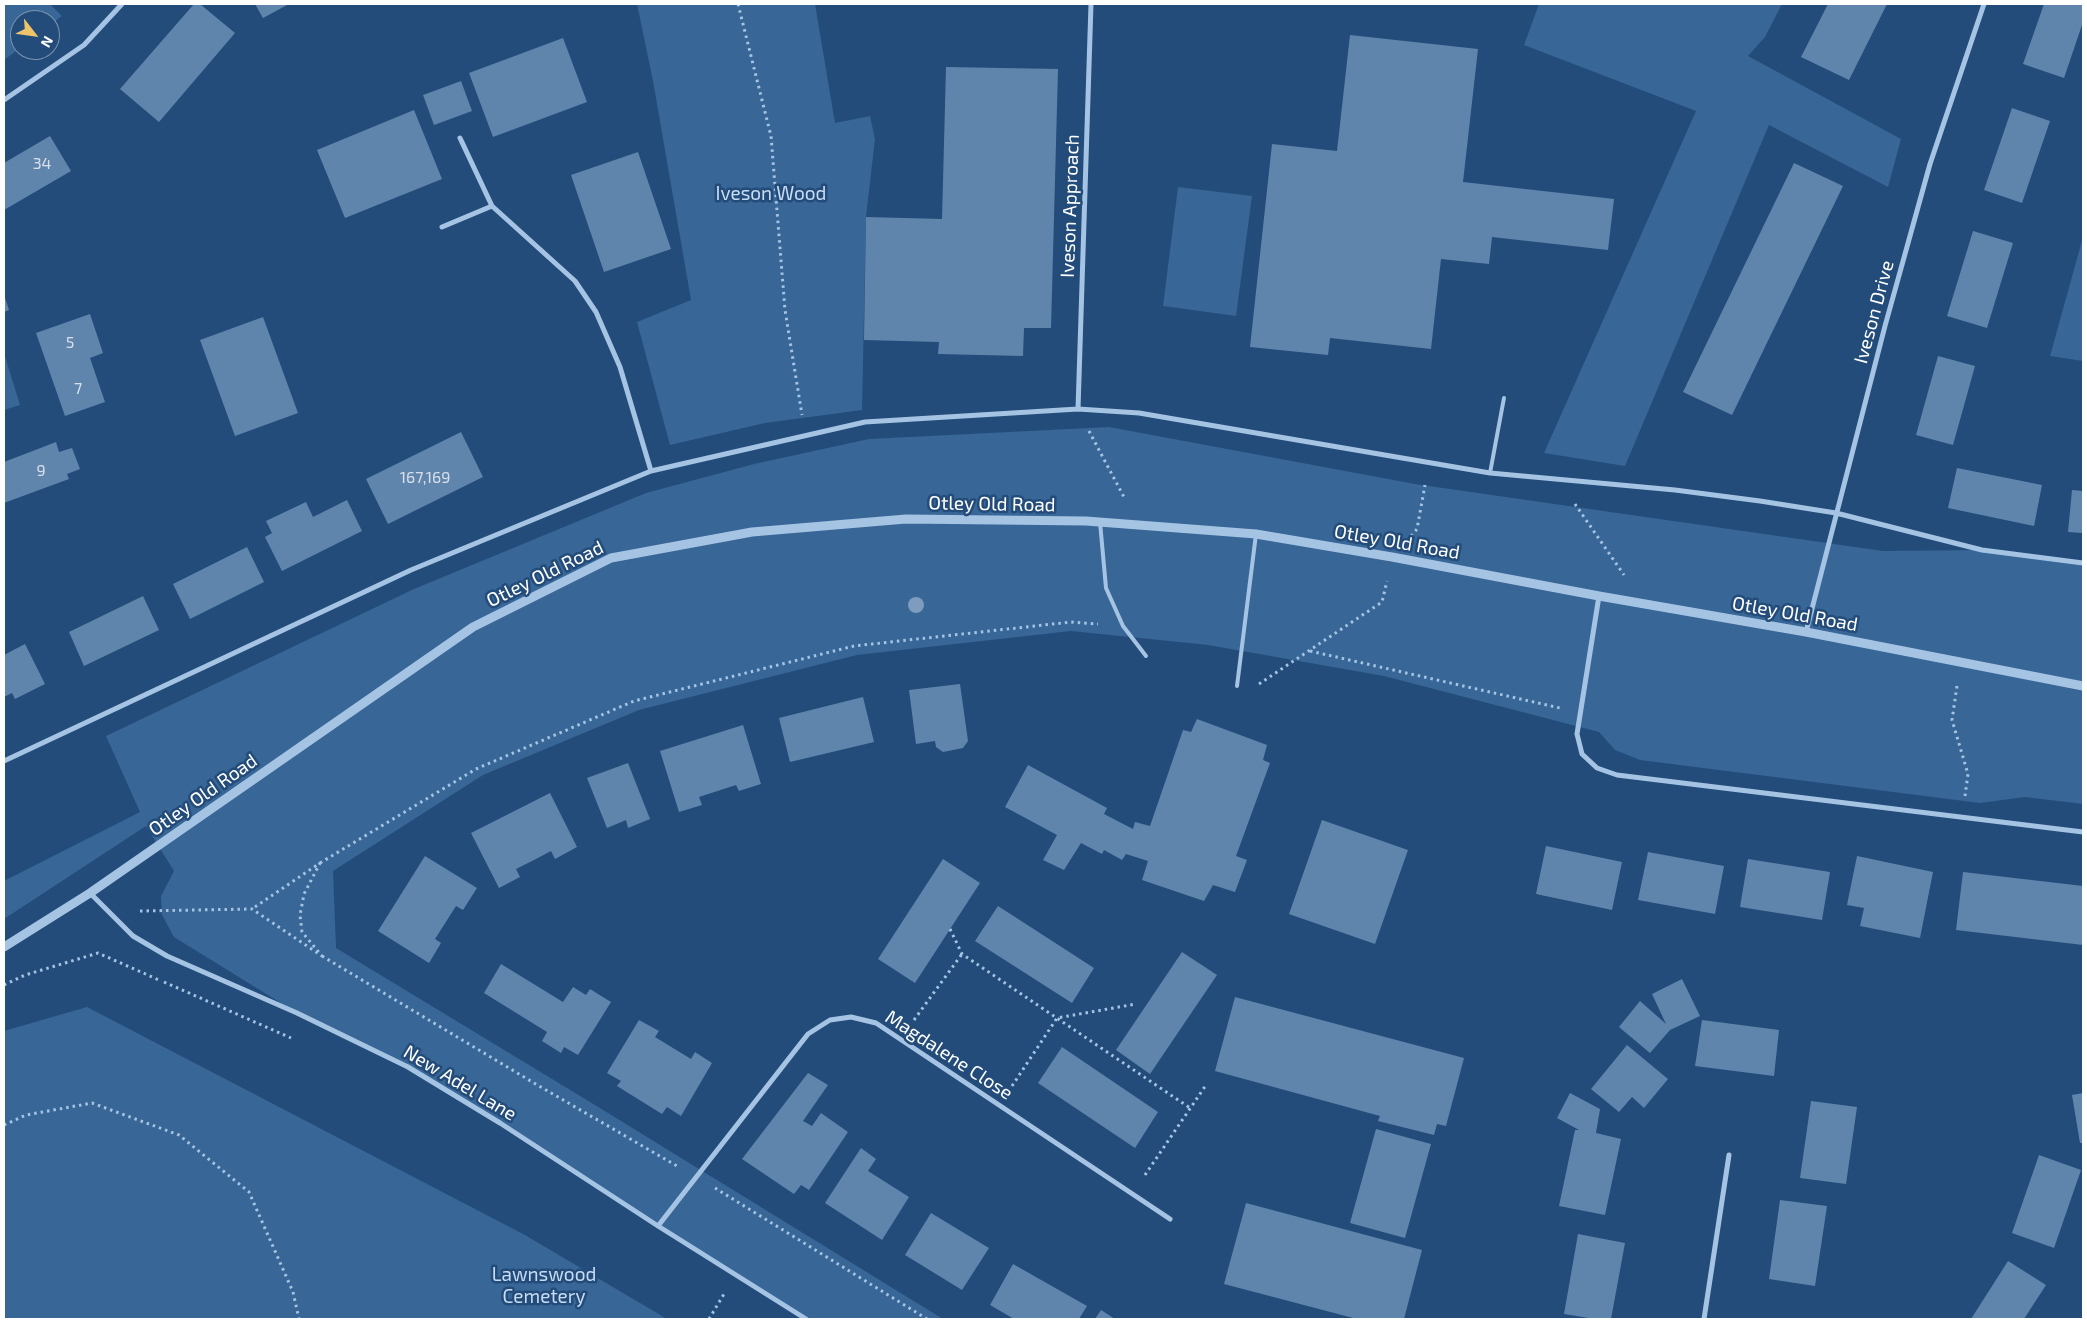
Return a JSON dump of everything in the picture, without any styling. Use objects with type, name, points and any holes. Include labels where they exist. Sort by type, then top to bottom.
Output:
[{"type":"street","points":[[4,100],[84,46],[122,4]]},
{"type":"street","name":"Iveson Approach","points":[[1078,409],[1091,4]]},
{"type":"street","name":"Iveson Drive","points":[[1806,632],[1885,326],[1930,164],[1984,4]]},
{"type":"street","points":[[460,138],[492,206],[574,281],[596,312],[620,368],[651,471]]},
{"type":"street","points":[[442,227],[492,206]]},
{"type":"street","points":[[4,761],[411,570],[651,471],[865,422],[1078,409],[1139,413],[1490,473],[1675,490],[1836,513],[1982,550],[2083,563]]},
{"type":"street","name":"Otley Old Road","points":[[4,948],[90,893],[473,627],[611,558],[752,532],[906,519],[1100,522],[1256,534],[1806,632],[2083,686]]},
{"type":"street","points":[[1599,596],[1576,734],[1582,754],[1597,768],[1617,775],[2083,832]]},
{"type":"street","name":"New Adel Lane","points":[[90,893],[133,936],[167,956],[297,1013],[408,1067],[806,1319]]},
{"type":"street","name":"Magdalene Close","points":[[658,1226],[808,1034],[830,1020],[852,1017],[876,1024],[900,1039],[1170,1219]]},
{"type":"street","points":[[1704,1319],[1729,1155]]},
{"type":"lane","points":[[1490,473],[1504,398]]},
{"type":"lane","points":[[1100,522],[1106,588],[1123,626],[1146,656]]},
{"type":"lane","points":[[1237,686],[1256,534]]},
{"type":"path","points":[[738,4],[771,136],[785,310],[805,436]]},
{"type":"path","points":[[1078,409],[1138,525]]},
{"type":"path","points":[[1251,689],[1382,602],[1392,557],[1417,529],[1429,462]]},
{"type":"path","points":[[1558,479],[1644,604]]},
{"type":"path","points":[[109,912],[252,909],[320,863],[476,769],[634,701],[854,646],[1071,622],[1123,626]]},
{"type":"path","points":[[1310,650],[1580,712]]},
{"type":"path","points":[[1960,662],[1952,720],[1968,774]]},
{"type":"path","points":[[320,863],[304,894],[300,915],[302,932],[322,956]]},
{"type":"path","points":[[252,909],[322,956],[547,1091],[696,1177],[927,1319]]},
{"type":"path","points":[[950,929],[962,954],[1190,1108]]},
{"type":"path","points":[[4,985],[25,975],[98,953],[297,1040]]},
{"type":"path","points":[[900,1039],[962,954]]},
{"type":"path","points":[[999,1105],[1057,1018],[1136,1004]]},
{"type":"path","points":[[1132,1194],[1206,1084]]},
{"type":"path","points":[[4,1125],[26,1115],[92,1104],[179,1135],[249,1192],[293,1292],[299,1319]]},
{"type":"path","points":[[709,1319],[736,1276]]},
{"type":"green space","points":[[4,4],[50,4],[56,10],[10,10],[10,56],[4,60]]},
{"type":"green space","name":"Iveson Wood","points":[[637,4],[815,4],[835,123],[870,116],[875,139],[866,217],[862,410],[765,423],[670,445],[637,322],[691,300],[653,81]]},
{"type":"green space","points":[[1539,4],[1782,4],[1765,37],[1748,56],[1901,139],[1888,187],[1769,125],[1625,466],[1544,453],[1696,111],[1524,45]]},
{"type":"green space","points":[[1178,187],[1252,196],[1236,316],[1163,306]]},
{"type":"green space","points":[[2083,237],[2083,361],[2050,356]]},
{"type":"green space","points":[[4,353],[20,405],[4,410]]},
{"type":"green space","points":[[1109,427],[1415,484],[1883,551],[1982,550],[2083,563],[2083,804],[2025,797],[1980,803],[1640,760],[1615,750],[1599,732],[1384,676],[1208,645],[1071,631],[857,655],[639,710],[483,775],[333,871],[336,948],[943,1319],[806,1319],[500,1123],[408,1067],[297,1013],[174,937],[162,915],[161,896],[174,871],[146,826],[4,919],[4,881],[140,812],[106,736],[414,589],[646,493],[754,464],[869,439]]},
{"type":"green space","name":"Lawnswood Cemetery","points":[[87,1007],[525,1235],[667,1319],[4,1319],[4,1031]]},
{"type":"building","points":[[194,4],[200,4],[235,33],[159,122],[120,89]]},
{"type":"building","points":[[255,4],[289,4],[263,18]]},
{"type":"building","points":[[1828,4],[1887,4],[1849,80],[1801,57]]},
{"type":"building","points":[[2044,4],[2083,4],[2083,22],[2064,78],[2023,64]]},
{"type":"building","points":[[1350,35],[1478,49],[1463,182],[1614,199],[1608,250],[1492,237],[1489,264],[1441,259],[1431,349],[1330,338],[1328,355],[1250,347],[1272,144],[1337,151]]},
{"type":"building","points":[[563,38],[587,102],[493,137],[469,73]]},
{"type":"building","points":[[946,67],[1058,69],[1051,328],[1024,328],[1023,356],[938,354],[939,342],[864,340],[866,217],[942,219]]},
{"type":"building","points":[[461,81],[472,111],[434,125],[423,95]]},
{"type":"building","points":[[2012,108],[2050,121],[2022,203],[1984,190]]},
{"type":"building","points":[[414,110],[442,179],[345,218],[317,150]]},
{"type":"building","points":[[50,136],[71,171],[4,210],[4,163]]},
{"type":"building","points":[[638,152],[671,249],[604,272],[571,175]]},
{"type":"building","points":[[1794,163],[1843,186],[1732,415],[1683,392]]},
{"type":"building","points":[[1973,231],[2013,243],[1987,328],[1947,316]]},
{"type":"building","points":[[4,295],[9,310],[4,312]]},
{"type":"building","points":[[90,314],[103,353],[90,358],[105,402],[65,416],[36,333]]},
{"type":"building","points":[[263,317],[298,413],[235,436],[200,340]]},
{"type":"building","points":[[1938,356],[1975,366],[1953,445],[1916,435]]},
{"type":"building","points":[[461,432],[483,477],[388,524],[366,479]]},
{"type":"building","points":[[56,442],[59,452],[72,448],[80,469],[67,474],[69,479],[4,503],[4,462]]},
{"type":"building","points":[[1957,468],[2042,485],[2034,526],[1948,508]]},
{"type":"building","points":[[2072,490],[2083,491],[2083,533],[2068,532]]},
{"type":"building","points":[[347,500],[362,531],[282,571],[265,537],[272,533],[266,521],[306,502],[313,517]]},
{"type":"building","points":[[247,547],[264,582],[190,619],[173,584]]},
{"type":"building","points":[[143,596],[159,630],[84,666],[69,632]]},
{"type":"building","points":[[25,644],[45,684],[15,699],[12,693],[4,697],[4,655]]},
{"type":"building","points":[[960,684],[968,741],[963,748],[943,752],[936,747],[935,741],[916,744],[909,690]]},
{"type":"building","points":[[863,697],[874,742],[790,762],[779,718]]},
{"type":"building","points":[[1197,719],[1267,745],[1263,760],[1270,763],[1236,856],[1247,860],[1235,892],[1213,885],[1204,901],[1142,880],[1148,861],[1126,854],[1122,860],[1104,850],[1102,854],[1081,843],[1064,870],[1043,860],[1057,835],[1005,807],[1028,765],[1107,808],[1104,814],[1133,829],[1135,822],[1150,826],[1183,730],[1191,732]]},
{"type":"building","points":[[743,725],[761,784],[739,791],[736,785],[699,797],[702,805],[679,812],[660,751]]},
{"type":"building","points":[[628,763],[650,819],[628,828],[626,820],[607,828],[587,778]]},
{"type":"building","points":[[550,793],[577,847],[555,859],[551,851],[516,869],[520,877],[499,888],[471,833]]},
{"type":"building","points":[[1322,820],[1408,850],[1375,944],[1289,914]]},
{"type":"building","points":[[1546,846],[1622,862],[1612,910],[1536,894]]},
{"type":"building","points":[[1648,852],[1724,866],[1715,914],[1638,900]]},
{"type":"building","points":[[425,856],[477,888],[463,910],[456,906],[435,939],[441,943],[429,963],[378,931]]},
{"type":"building","points":[[1857,856],[1933,872],[1920,938],[1860,926],[1864,908],[1847,905]]},
{"type":"building","points":[[943,859],[980,883],[915,983],[878,959]]},
{"type":"building","points":[[1748,859],[1830,872],[1822,920],[1740,907]]},
{"type":"building","points":[[1963,872],[2083,886],[2083,945],[1956,930]]},
{"type":"building","points":[[998,906],[1094,968],[1072,1003],[975,941]]},
{"type":"building","points":[[1182,952],[1217,975],[1150,1074],[1116,1050]]},
{"type":"building","points":[[501,964],[563,1002],[573,987],[586,995],[590,989],[611,1002],[578,1055],[564,1047],[561,1053],[542,1041],[547,1032],[484,993]]},
{"type":"building","points":[[1682,979],[1700,1016],[1670,1030],[1650,1053],[1619,1027],[1640,1001],[1666,1024],[1652,994]]},
{"type":"building","points":[[1235,997],[1464,1058],[1446,1126],[1437,1124],[1434,1135],[1378,1121],[1380,1116],[1215,1071]]},
{"type":"building","points":[[639,1020],[659,1031],[655,1037],[691,1059],[695,1052],[712,1063],[681,1116],[667,1107],[662,1114],[617,1086],[621,1081],[607,1073]]},
{"type":"building","points":[[1702,1020],[1779,1030],[1774,1076],[1695,1066]]},
{"type":"building","points":[[1627,1045],[1668,1079],[1644,1108],[1632,1097],[1619,1112],[1591,1089]]},
{"type":"building","points":[[1062,1047],[1158,1112],[1135,1148],[1038,1083]]},
{"type":"building","points":[[808,1073],[828,1085],[803,1121],[812,1126],[821,1113],[848,1132],[809,1190],[801,1185],[794,1194],[742,1159]]},
{"type":"building","points":[[1570,1093],[1600,1109],[1596,1133],[1621,1139],[1605,1215],[1559,1206],[1575,1130],[1579,1130],[1557,1118]]},
{"type":"building","points":[[2083,1093],[2083,1143],[2080,1143],[2072,1095]]},
{"type":"building","points":[[1811,1101],[1857,1107],[1846,1184],[1800,1178]]},
{"type":"building","points":[[1376,1129],[1431,1144],[1405,1238],[1350,1223]]},
{"type":"building","points":[[861,1148],[876,1159],[868,1171],[909,1197],[882,1240],[825,1203]]},
{"type":"building","points":[[2039,1155],[2081,1170],[2054,1248],[2012,1233]]},
{"type":"building","points":[[1780,1200],[1827,1206],[1815,1286],[1769,1279]]},
{"type":"building","points":[[1246,1203],[1422,1250],[1404,1319],[1357,1319],[1224,1284]]},
{"type":"building","points":[[931,1213],[989,1248],[962,1290],[905,1255]]},
{"type":"building","points":[[1578,1234],[1625,1243],[1611,1319],[1595,1319],[1564,1314]]},
{"type":"building","points":[[2008,1261],[2046,1285],[2024,1319],[1971,1319]]},
{"type":"building","points":[[1013,1264],[1087,1306],[1079,1319],[1014,1319],[990,1305]]},
{"type":"building","points":[[1101,1310],[1115,1319],[1095,1319]]}]
